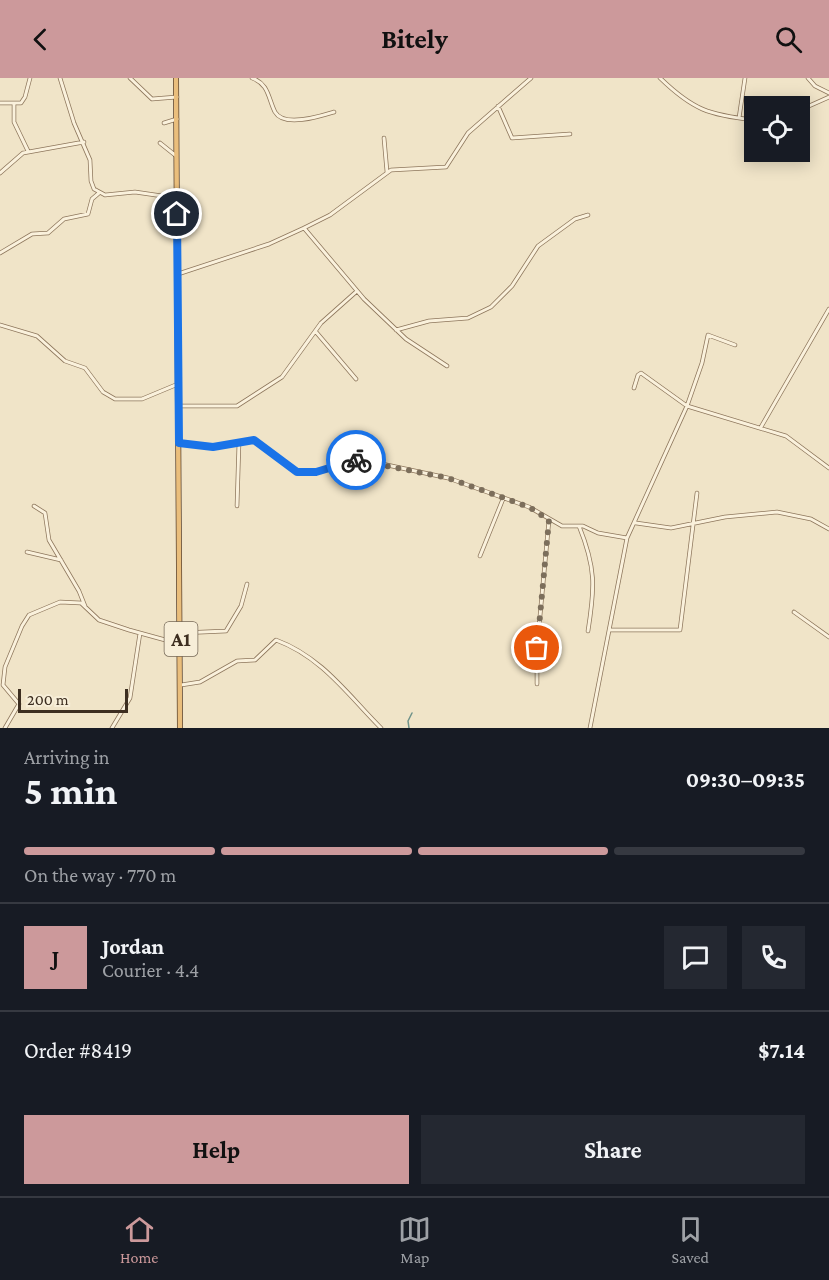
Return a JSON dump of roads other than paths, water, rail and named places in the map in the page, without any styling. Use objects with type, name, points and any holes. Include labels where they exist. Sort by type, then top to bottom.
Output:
[{"type":"highway","name":"A1","points":[[176,78],[180,728]]},
{"type":"street","points":[[0,103],[24,100],[30,78]]},
{"type":"street","points":[[60,78],[75,125],[90,160],[91,181],[99,193],[111,195],[135,192],[177,198]]},
{"type":"street","points":[[130,78],[152,99],[177,96]]},
{"type":"street","points":[[252,78],[262,82],[271,97],[275,113],[281,117],[303,120],[334,112]]},
{"type":"street","points":[[262,82],[268,78]]},
{"type":"street","points":[[178,274],[269,244],[304,228],[330,215],[387,172],[446,166],[468,133],[531,78]]},
{"type":"street","points":[[660,78],[689,104],[716,115],[744,119]]},
{"type":"street","points":[[739,118],[746,78]]},
{"type":"street","points":[[808,78],[815,86],[829,95],[810,105]]},
{"type":"street","points":[[14,103],[15,122],[28,151]]},
{"type":"street","points":[[498,106],[513,138],[570,134]]},
{"type":"street","points":[[164,123],[177,119]]},
{"type":"street","points":[[384,138],[387,172]]},
{"type":"street","points":[[0,173],[28,151],[84,142]]},
{"type":"street","points":[[160,143],[177,156]]},
{"type":"street","points":[[0,253],[32,234],[48,233],[64,219],[88,214],[92,199],[99,193]]},
{"type":"street","points":[[396,330],[429,321],[468,318],[491,307],[512,286],[538,246],[575,219],[588,215]]},
{"type":"street","points":[[304,228],[357,291],[396,330],[447,366]]},
{"type":"street","points":[[178,406],[230,407],[241,404],[249,396],[282,377],[321,323],[357,291]]},
{"type":"street","points":[[761,427],[829,309]]},
{"type":"street","points":[[0,325],[37,336],[65,361],[85,368],[104,392],[115,399],[142,399],[179,384]]},
{"type":"street","points":[[316,332],[356,379]]},
{"type":"street","points":[[590,728],[627,538],[636,523],[687,406],[702,363],[708,335],[735,345]]},
{"type":"street","points":[[634,388],[638,375],[641,373],[687,406],[786,436],[829,468]]},
{"type":"street","points":[[179,443],[213,447],[250,439],[259,442],[281,462],[297,472],[316,472],[363,460],[439,476],[529,507],[562,526],[579,526],[608,536],[627,538]]},
{"type":"street","points":[[237,506],[239,442]]},
{"type":"street","points":[[610,630],[679,632],[697,493]]},
{"type":"street","points":[[480,556],[503,498]]},
{"type":"street","points":[[34,506],[45,513],[49,540],[79,591],[87,611]]},
{"type":"street","points":[[636,523],[671,528],[725,517],[777,512],[811,519],[829,529]]},
{"type":"street","points":[[537,684],[537,648],[549,520]]},
{"type":"street","points":[[579,526],[591,558],[594,592],[588,631]]},
{"type":"street","points":[[27,552],[61,560]]},
{"type":"street","points":[[181,633],[226,631],[241,606],[247,584]]},
{"type":"street","points":[[5,728],[19,704],[3,685],[5,667],[29,615],[51,605],[73,601],[81,603],[99,620],[169,641],[181,640]]},
{"type":"street","points":[[794,612],[829,637]]},
{"type":"street","points":[[112,728],[130,698],[140,633]]},
{"type":"street","points":[[181,685],[200,682],[237,661],[255,660],[276,640],[306,654],[321,665],[379,727]]},
{"type":"street","points":[[0,690],[8,692]]},
{"type":"waterway","points":[[409,728],[408,721],[412,713]]}]
